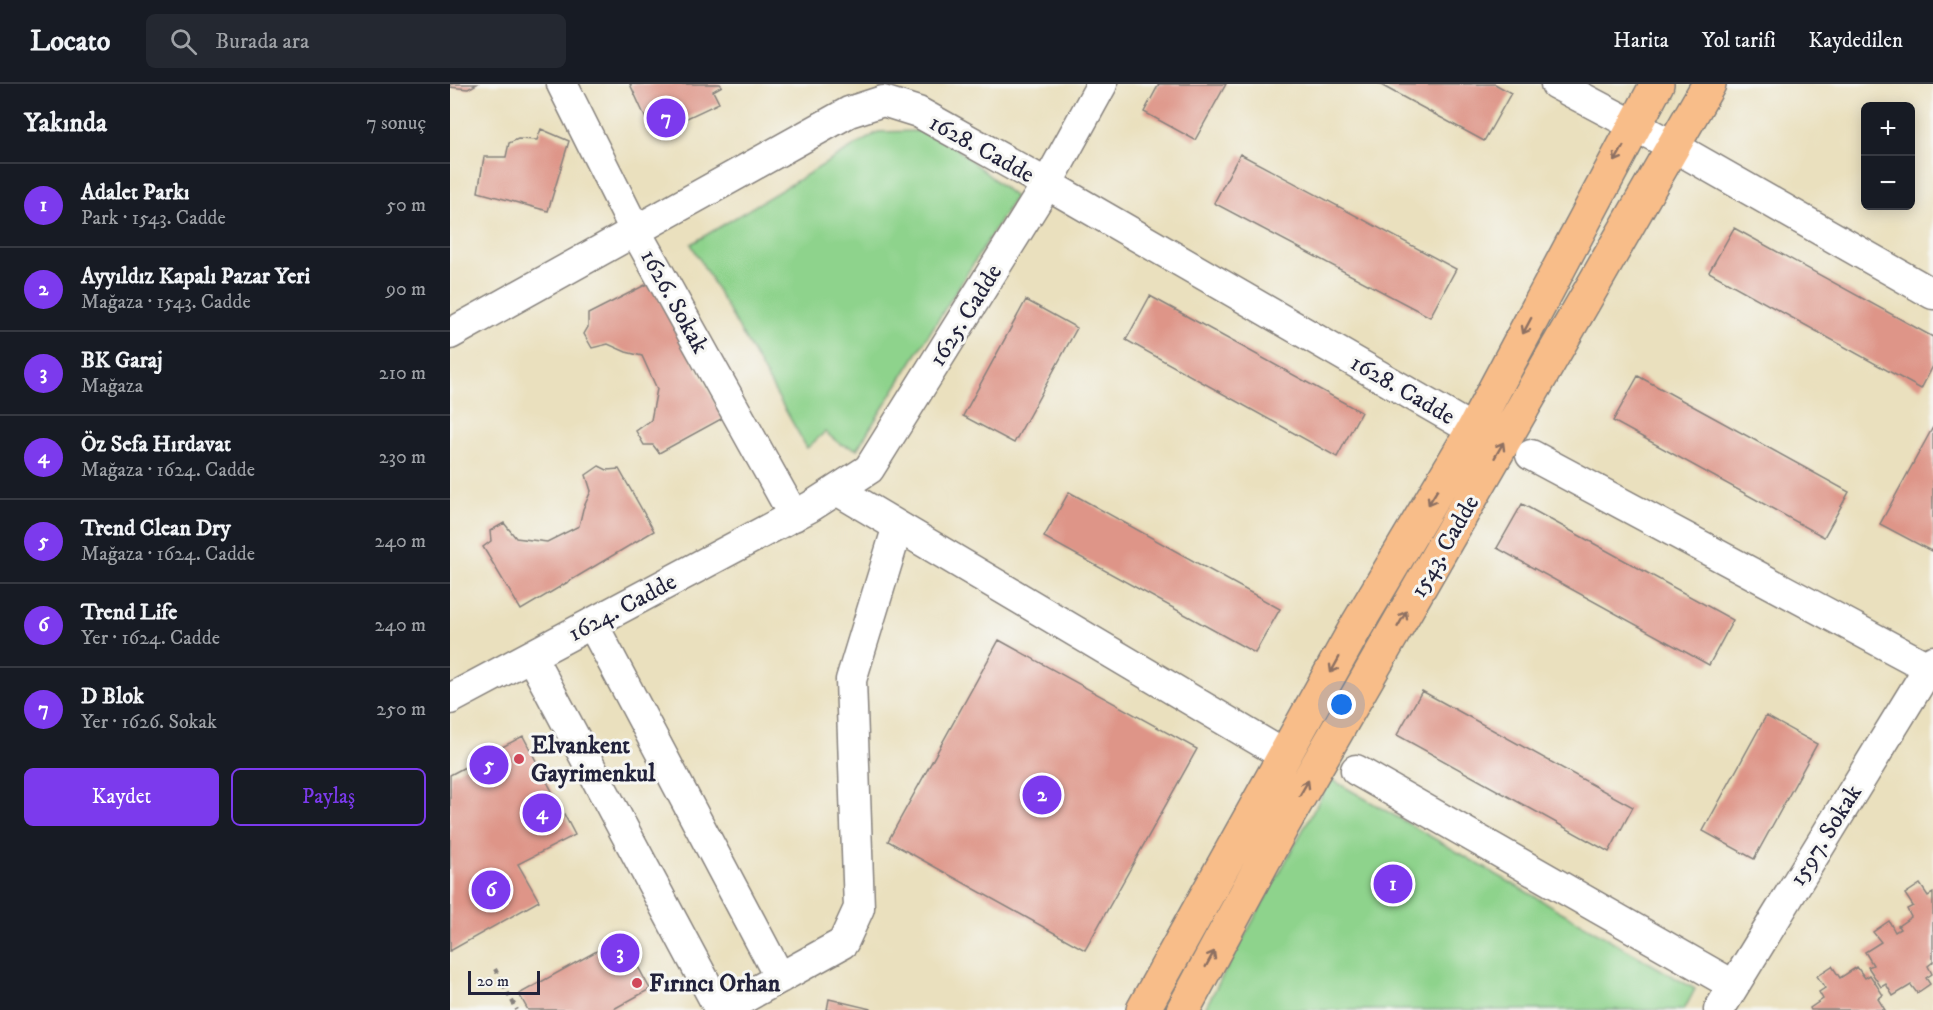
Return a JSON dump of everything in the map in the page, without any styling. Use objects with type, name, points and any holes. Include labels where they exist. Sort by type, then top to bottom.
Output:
[{"type":"main road","name":"1543. Cadde","points":[[1143,1010],[1356,627],[1473,430],[1657,84]]},
{"type":"main road","name":"1543. Cadde","points":[[1182,1010],[1296,803],[1708,84]]},
{"type":"street","name":"1626. Sokak","points":[[562,84],[636,232],[794,516]]},
{"type":"street","name":"1625. Cadde","points":[[794,516],[869,469],[1047,184],[1102,84]]},
{"type":"street","points":[[1556,84],[1673,146],[1933,294]]},
{"type":"street","name":"1628. Cadde","points":[[450,334],[849,112],[883,101],[918,112],[1473,430]]},
{"type":"street","points":[[1531,455],[1932,666]]},
{"type":"street","points":[[837,490],[1284,755]]},
{"type":"street","name":"1624. Cadde","points":[[450,699],[794,516]]},
{"type":"street","points":[[531,656],[721,1010],[843,943],[859,908],[851,680],[898,526]]},
{"type":"street","points":[[592,623],[780,978]]},
{"type":"street","name":"1597. Sokak","points":[[1719,1010],[1932,666]]},
{"type":"street","points":[[1356,770],[1733,984]]},
{"type":"path","points":[[495,969],[518,1010]]},
{"type":"green space","points":[[919,131],[952,145],[1015,197],[857,449],[840,444],[825,432],[807,448],[691,244],[878,132]]},
{"type":"green space","points":[[1331,779],[1695,989],[1684,1010],[1204,1010]]},
{"type":"building","points":[[450,84],[477,84],[468,89],[450,87]]},
{"type":"building","points":[[630,84],[720,84],[722,86],[713,91],[719,103],[653,134]]},
{"type":"building","points":[[1159,84],[1226,84],[1195,140],[1144,112]]},
{"type":"building","points":[[1379,84],[1495,84],[1511,93],[1484,141]]},
{"type":"building","points":[[541,129],[569,141],[548,211],[478,192],[484,157],[506,157],[509,143],[518,139],[537,140]]},
{"type":"building","points":[[1240,154],[1456,269],[1430,317],[1214,203]]},
{"type":"building","points":[[1734,228],[1933,337],[1933,366],[1921,389],[1709,272]]},
{"type":"building","points":[[651,282],[723,418],[659,453],[653,445],[644,445],[636,431],[651,420],[657,389],[642,356],[608,344],[592,348],[584,334],[588,327],[588,314]]},
{"type":"building","points":[[1150,296],[1361,412],[1337,457],[1126,340]]},
{"type":"building","points":[[1026,300],[1077,328],[1014,443],[963,416]]},
{"type":"building","points":[[1638,376],[1849,492],[1824,537],[1613,421]]},
{"type":"building","points":[[1933,427],[1933,547],[1931,551],[1880,524]]},
{"type":"building","points":[[599,466],[607,470],[619,469],[654,531],[521,610],[483,547],[491,541],[490,531],[504,523],[516,538],[547,542],[579,526],[591,491],[586,475]]},
{"type":"building","points":[[1069,492],[1280,609],[1255,653],[1044,537]]},
{"type":"building","points":[[1522,504],[1733,620],[1709,665],[1497,548]]},
{"type":"building","points":[[999,640],[1197,749],[1085,950],[888,841]]},
{"type":"building","points":[[1422,691],[1633,807],[1609,852],[1397,735]]},
{"type":"building","points":[[1766,716],[1817,744],[1754,859],[1703,831]]},
{"type":"building","points":[[523,736],[575,835],[518,864],[539,901],[450,951],[450,775]]},
{"type":"building","points":[[1920,884],[1928,896],[1933,893],[1933,962],[1928,966],[1932,974],[1926,978],[1930,984],[1917,993],[1911,985],[1893,996],[1886,984],[1881,987],[1868,967],[1873,965],[1865,952],[1881,942],[1873,932],[1889,921],[1895,932],[1900,929],[1898,926],[1911,917],[1907,909],[1913,906],[1905,894]]},
{"type":"building","points":[[622,937],[650,989],[612,1010],[528,1010],[519,994]]},
{"type":"building","points":[[1832,966],[1840,978],[1857,967],[1865,978],[1870,975],[1883,995],[1878,999],[1885,1010],[1811,1010],[1810,1008],[1823,999],[1819,992],[1825,988],[1817,976]]},
{"type":"building","points":[[829,999],[871,1009],[871,1010],[827,1010]]},
{"type":"place","name":"D Blok","points":[[666,118]]},
{"type":"place","name":"Elvankent Gayrimenkul","points":[[519,759]]},
{"type":"place","name":"Trend Clean Dry","points":[[489,765]]},
{"type":"place","name":"Ayyıldız Kapalı Pazar Yeri","points":[[1042,795]]},
{"type":"place","name":"Öz Sefa Hırdavat","points":[[542,813]]},
{"type":"place","name":"Adalet Parkı","points":[[1393,884]]},
{"type":"place","name":"Trend Life","points":[[491,890]]},
{"type":"place","name":"BK Garaj","points":[[620,953]]},
{"type":"place","name":"Fırıncı Orhan","points":[[637,983]]}]
